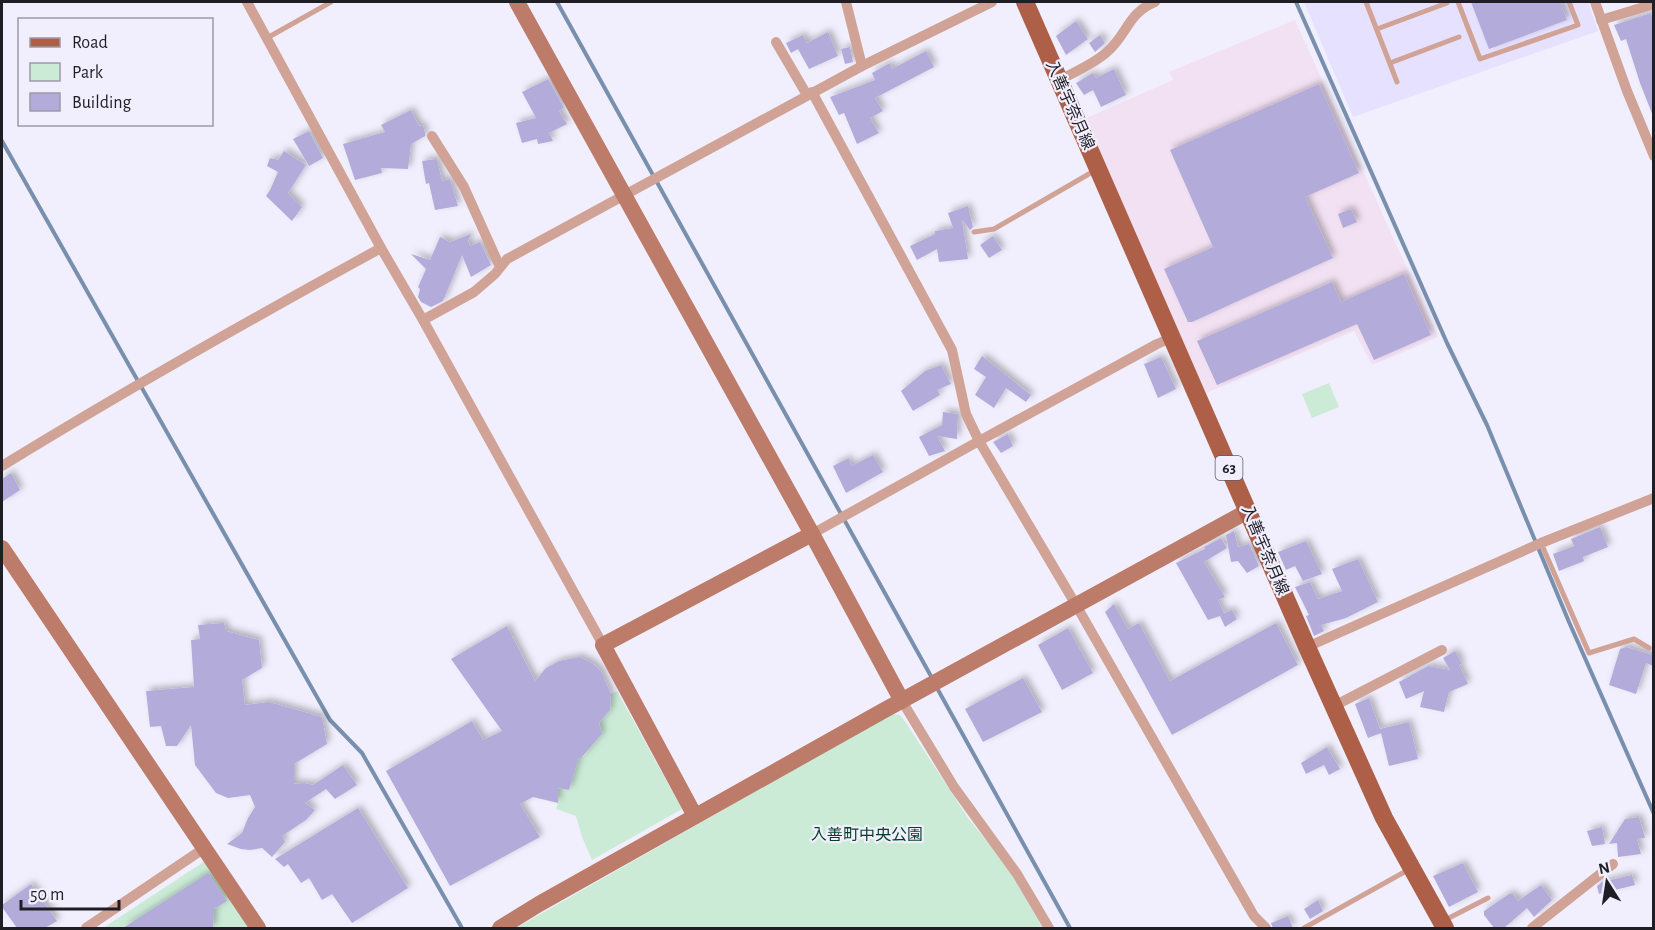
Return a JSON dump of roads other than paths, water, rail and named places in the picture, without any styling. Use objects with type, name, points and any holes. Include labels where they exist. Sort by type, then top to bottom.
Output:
[{"type":"main road","name":"入善宇奈月線","points":[[1025,2],[1384,818],[1444,925]]},
{"type":"street","points":[[247,2],[381,248],[603,645],[695,816]]},
{"type":"street","points":[[517,2],[902,701],[954,787],[1017,874],[1049,928]]},
{"type":"street","points":[[846,2],[862,66]]},
{"type":"street","points":[[423,320],[474,292],[507,259],[862,66],[992,2]]},
{"type":"street","points":[[1059,80],[1106,54],[1119,40],[1135,14],[1148,4],[1155,2]]},
{"type":"street","points":[[1595,2],[1653,156]]},
{"type":"street","points":[[1601,20],[1653,4]]},
{"type":"street","points":[[776,42],[810,94],[952,350],[966,414],[979,441],[1254,916],[1266,928]]},
{"type":"street","points":[[432,136],[464,187],[500,267]]},
{"type":"street","points":[[2,466],[106,402],[381,248]]},
{"type":"street","points":[[603,645],[812,534],[1157,344],[1173,338]]},
{"type":"street","points":[[1307,647],[1541,543],[1653,498]]},
{"type":"street","points":[[500,928],[538,904],[695,816],[1248,511]]},
{"type":"street","points":[[2,548],[258,928]]},
{"type":"street","points":[[1334,706],[1442,650]]},
{"type":"street","points":[[86,928],[203,849]]},
{"type":"street","points":[[1532,928],[1613,864]]},
{"type":"lane","points":[[267,38],[331,2]]},
{"type":"lane","points":[[1366,2],[1397,82]]},
{"type":"lane","points":[[1458,2],[1480,59],[1578,25],[1569,2]]},
{"type":"lane","points":[[1377,29],[1447,3]]},
{"type":"lane","points":[[1390,63],[1459,37]]},
{"type":"lane","points":[[974,232],[994,229],[1098,169]]},
{"type":"lane","points":[[1541,543],[1589,653],[1634,639],[1649,648]]},
{"type":"lane","points":[[1304,928],[1412,868]]},
{"type":"lane","points":[[1444,925],[1488,898]]},
{"type":"waterway","points":[[557,2],[932,678]]},
{"type":"waterway","points":[[1296,2],[1447,343],[1487,425],[1569,622],[1654,814]]},
{"type":"waterway","points":[[2,141],[330,720],[362,753],[462,928]]},
{"type":"waterway","points":[[937,688],[1070,928]]},
{"type":"park label","name":"入善町中央公園","points":[[867,835]]}]
